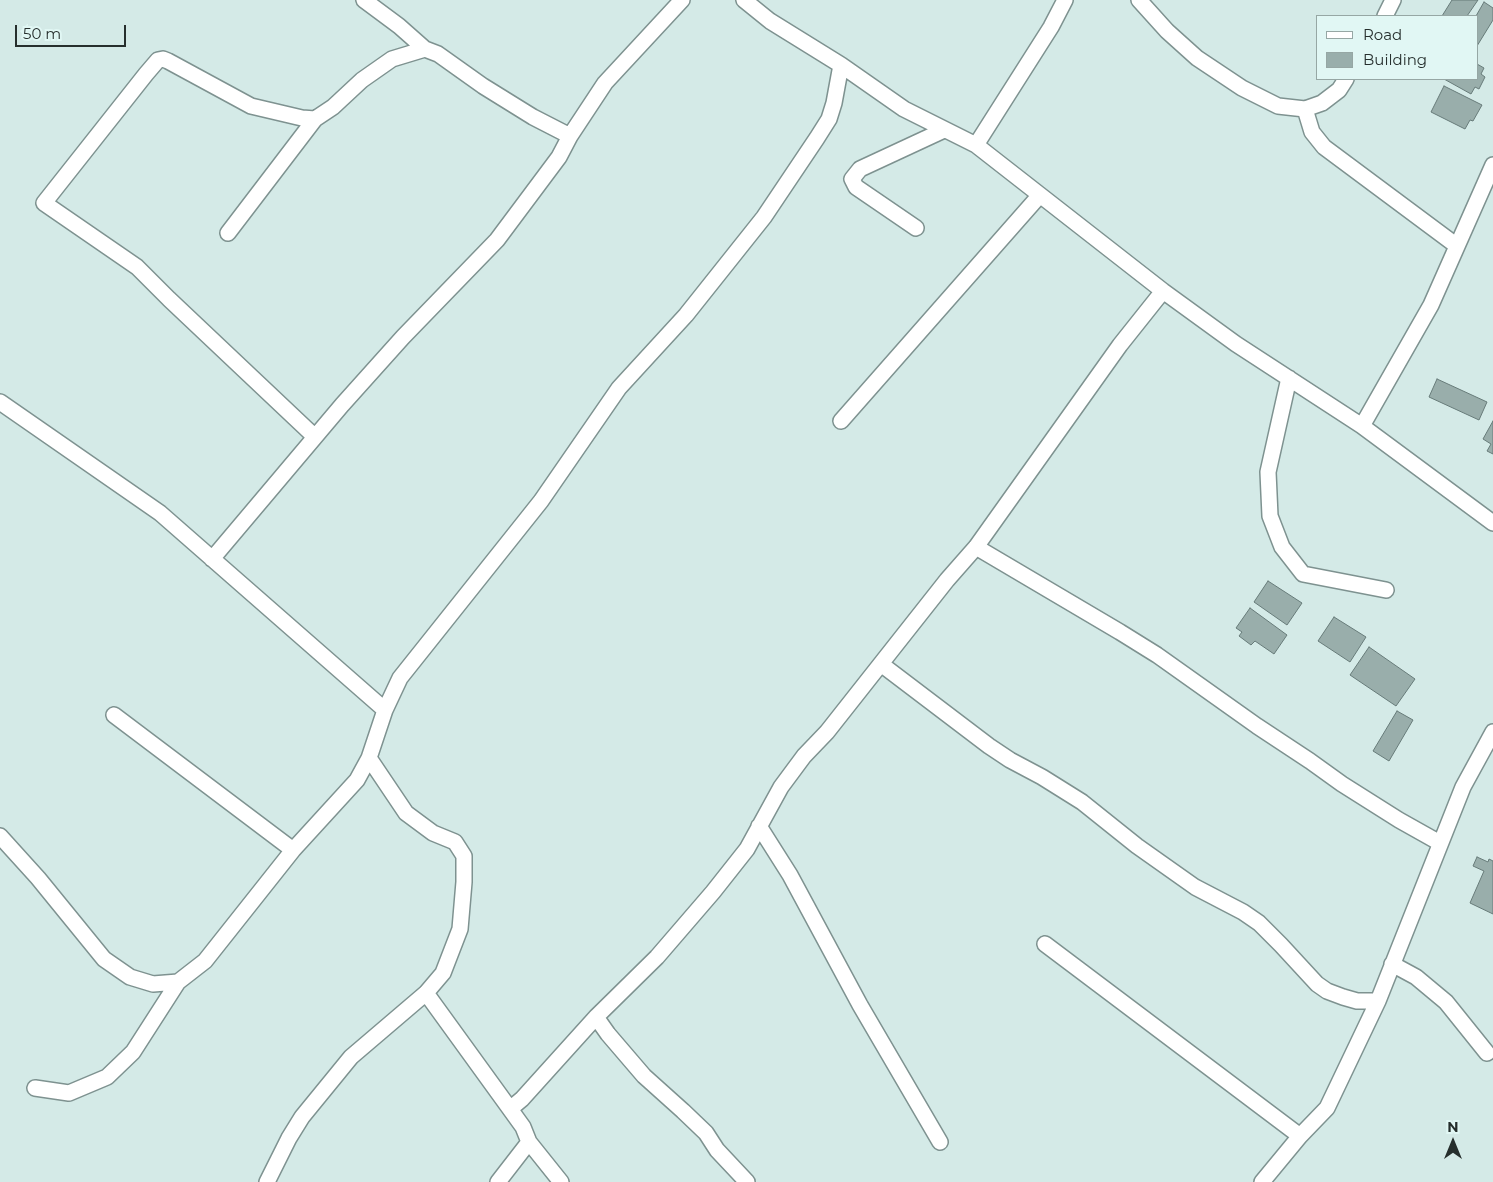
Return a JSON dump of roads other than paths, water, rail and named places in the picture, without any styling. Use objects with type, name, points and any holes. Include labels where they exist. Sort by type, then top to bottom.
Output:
[{"type":"street","points":[[364,0],[399,26],[425,49],[438,54],[483,86],[533,117],[570,136]]},
{"type":"street","points":[[212,559],[314,436],[402,337],[497,240],[559,157],[570,136],[605,83],[682,0]]},
{"type":"street","points":[[744,0],[770,21],[841,65],[904,110],[976,145],[1163,291],[1236,344],[1362,426],[1493,523]]},
{"type":"street","points":[[976,145],[1051,27],[1065,0]]},
{"type":"street","points":[[1139,0],[1167,31],[1197,58],[1242,88],[1278,106],[1305,109],[1322,103],[1339,90],[1345,80]]},
{"type":"street","points":[[1386,15],[1393,0]]},
{"type":"street","points":[[228,233],[315,118],[333,107],[362,80],[392,59],[425,49]]},
{"type":"street","points":[[314,436],[137,267],[44,203],[158,60],[168,61],[251,106],[302,118],[315,118]]},
{"type":"street","points":[[35,1088],[69,1093],[107,1077],[133,1052],[178,982],[205,961],[293,850],[357,780],[369,758],[385,710],[400,678],[541,501],[619,388],[686,315],[764,217],[818,138],[829,119],[841,65]]},
{"type":"street","points":[[1305,109],[1312,132],[1324,147],[1456,246]]},
{"type":"street","points":[[916,228],[856,187],[852,179],[860,169],[944,130]]},
{"type":"street","points":[[1362,426],[1431,305],[1493,165]]},
{"type":"street","points":[[841,421],[1040,195]]},
{"type":"street","points":[[510,1109],[596,1017],[657,957],[747,849],[781,787],[804,756],[828,732],[947,580],[976,547],[1120,345],[1163,291]]},
{"type":"street","points":[[1289,378],[1268,472],[1270,516],[1282,547],[1303,574],[1386,590]]},
{"type":"street","points":[[0,402],[160,513],[385,710]]},
{"type":"street","points":[[976,547],[1157,655],[1342,784],[1440,843]]},
{"type":"street","points":[[881,664],[1010,760],[1082,802],[1136,846],[1195,887],[1235,907],[1259,923],[1317,984],[1327,991],[1357,1001],[1378,1001]]},
{"type":"street","points":[[114,715],[293,850]]},
{"type":"street","points":[[1262,1182],[1300,1136],[1327,1108],[1378,1001],[1463,788],[1493,732]]},
{"type":"street","points":[[267,1182],[302,1117],[351,1057],[426,993],[443,973],[460,929],[464,856],[455,842],[433,833],[406,813],[369,758]]},
{"type":"street","points":[[759,826],[790,875],[860,1005],[940,1142]]},
{"type":"street","points":[[0,836],[38,878],[104,959],[130,977],[154,984],[178,982]]},
{"type":"street","points":[[1046,944],[1300,1136]]},
{"type":"street","points":[[1392,964],[1416,977],[1446,1002],[1487,1053]]},
{"type":"street","points":[[426,993],[523,1127],[530,1142],[561,1182]]},
{"type":"street","points":[[596,1017],[644,1076],[706,1133],[717,1150],[747,1182]]},
{"type":"street","points":[[498,1182],[530,1142]]}]
